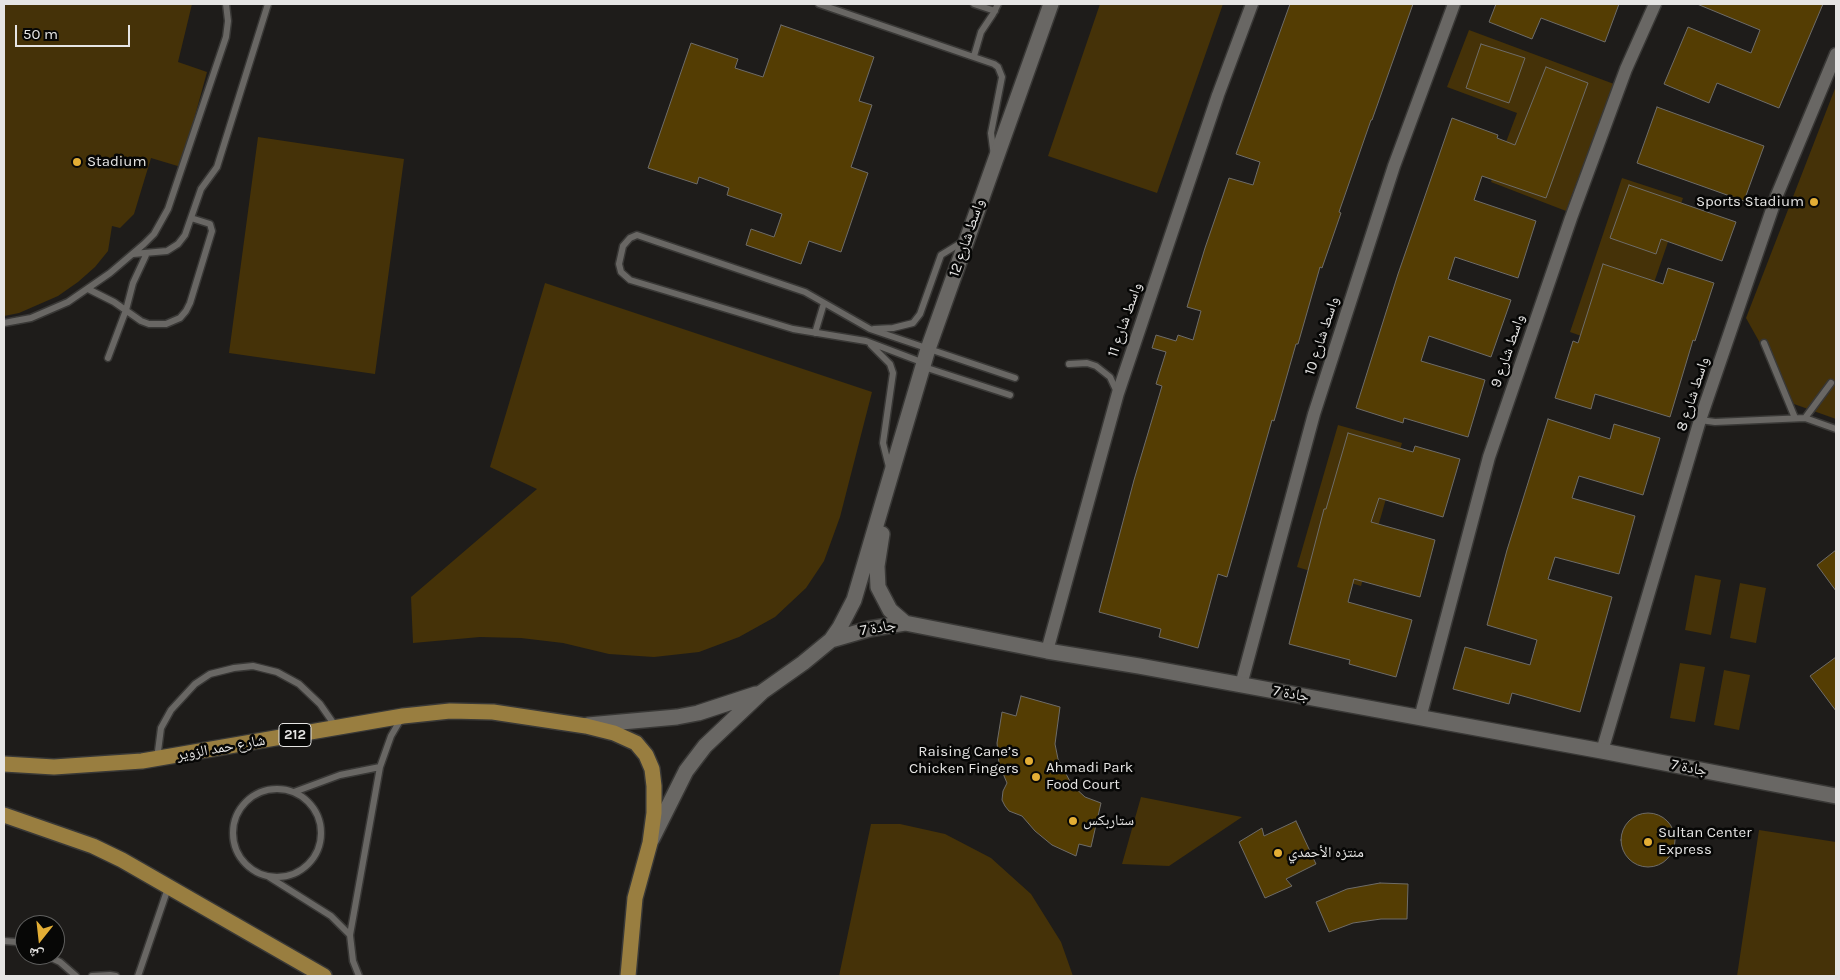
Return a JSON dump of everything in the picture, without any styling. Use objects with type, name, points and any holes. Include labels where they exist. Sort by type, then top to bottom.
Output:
[{"type":"main road","name":"واسط شارع 12","points":[[831,640],[854,600],[925,359],[1051,4]]},
{"type":"main road","name":"واسط شارع 12","points":[[891,475],[877,566],[878,587],[890,610],[905,623]]},
{"type":"main road","name":"جادة 7","points":[[650,843],[686,771],[705,746],[762,692],[831,640],[869,629],[905,623],[1836,796]]},
{"type":"main road","name":"جادة 7","points":[[586,726],[677,717],[698,713],[762,692]]},
{"type":"main road","name":"شارع حمد الزوير","points":[[4,764],[54,767],[157,759],[403,716],[450,710],[472,711],[586,726]]},
{"type":"main road","name":"212","points":[[586,726],[614,733],[636,743],[646,755],[652,768],[654,813],[650,843],[635,898],[628,975]]},
{"type":"main road","points":[[4,815],[93,846],[122,860],[324,976]]},
{"type":"street","name":"واسط شارع 11","points":[[1048,651],[1118,393],[1218,95],[1252,4]]},
{"type":"street","name":"واسط شارع 10","points":[[1240,685],[1317,404],[1394,166],[1454,4]]},
{"type":"street","name":"واسط شارع 9","points":[[1420,718],[1489,457],[1571,218],[1626,68],[1655,4]]},
{"type":"street","name":"واسط شارع 8","points":[[1602,751],[1700,420],[1777,195],[1836,54]]},
{"type":"lane","points":[[4,323],[31,318],[68,302],[88,289],[154,234],[168,209],[226,37],[228,21],[226,4]]},
{"type":"lane","points":[[132,254],[167,251],[178,244],[185,235],[201,189],[217,167],[268,4]]},
{"type":"lane","points":[[819,4],[994,64],[1002,77],[990,132],[995,160]]},
{"type":"lane","points":[[974,4],[996,7],[981,32],[974,56]]},
{"type":"lane","points":[[88,289],[126,310],[141,321],[158,325],[174,322],[186,311],[212,229],[210,224],[191,218]]},
{"type":"lane","points":[[1010,395],[925,359],[805,292],[637,235],[630,238],[623,246],[619,264],[621,272],[630,280],[793,329],[866,341],[925,359],[1015,378]]},
{"type":"lane","points":[[870,329],[893,328],[913,323],[920,314],[941,256],[967,239]]},
{"type":"lane","points":[[108,358],[126,310],[133,283],[147,254]]},
{"type":"lane","points":[[815,333],[824,303]]},
{"type":"lane","points":[[866,341],[887,360],[894,373],[883,443],[891,475]]},
{"type":"lane","points":[[1764,343],[1795,418]]},
{"type":"lane","points":[[1069,364],[1087,363],[1096,366],[1110,377],[1118,393]]},
{"type":"lane","points":[[1805,418],[1831,383]]},
{"type":"lane","points":[[1700,420],[1715,422],[1805,418],[1836,429]]},
{"type":"lane","points":[[157,759],[161,728],[171,710],[196,684],[210,674],[234,668],[253,666],[277,672],[299,684],[320,704],[336,728]]},
{"type":"lane","points":[[359,976],[353,961],[350,935],[380,767],[391,736],[403,716]]},
{"type":"lane","points":[[294,792],[340,775],[380,767]]},
{"type":"lane","points":[[266,875],[278,877],[295,872],[310,862],[317,852],[321,834],[318,817],[313,806],[294,792],[282,788],[258,792],[244,803],[235,818],[233,836],[238,854],[250,867],[331,916],[350,935]]},
{"type":"lane","points":[[138,976],[168,887]]},
{"type":"lane","points":[[63,965],[76,976]]},
{"type":"lane","points":[[92,976],[116,976]]},
{"type":"shaded area","name":"Stadium","points":[[4,4],[192,4],[178,62],[207,72],[181,167],[151,158],[134,214],[120,228],[112,226],[108,251],[95,267],[58,296],[19,313],[4,316]]},
{"type":"shaded area","points":[[1100,4],[1223,4],[1157,193],[1048,156]]},
{"type":"shaded area","points":[[1469,30],[1614,84],[1566,211],[1491,182],[1517,113],[1447,87]]},
{"type":"shaded area","name":"Sports Stadium","points":[[1836,86],[1836,419],[1794,404],[1746,318]]},
{"type":"shaded area","points":[[258,137],[404,159],[375,374],[229,353]]},
{"type":"shaded area","points":[[1622,178],[1683,198],[1630,353],[1570,332]]},
{"type":"shaded area","points":[[545,283],[872,392],[840,517],[824,561],[806,588],[775,617],[739,637],[699,652],[654,657],[609,654],[563,643],[521,638],[480,637],[413,643],[411,597],[537,489],[490,467]]},
{"type":"shaded area","points":[[1338,425],[1402,443],[1361,586],[1297,567]]},
{"type":"shaded area","points":[[1695,575],[1721,580],[1711,635],[1685,630]]},
{"type":"shaded area","points":[[1740,583],[1766,588],[1756,643],[1730,638]]},
{"type":"shaded area","points":[[1680,663],[1705,667],[1695,722],[1670,718]]},
{"type":"shaded area","points":[[1724,670],[1750,675],[1739,730],[1714,725]]},
{"type":"shaded area","points":[[1141,797],[1242,817],[1169,866],[1122,864]]},
{"type":"shaded area","points":[[871,824],[900,824],[945,834],[991,858],[1031,894],[1061,942],[1073,976],[839,976]]},
{"type":"shaded area","points":[[1759,830],[1836,842],[1836,976],[1737,976]]},
{"type":"building","points":[[1290,4],[1413,4],[1339,212],[1341,213],[1322,268],[1320,267],[1274,421],[1272,420],[1227,577],[1218,574],[1198,648],[1159,637],[1161,629],[1099,612],[1134,480],[1162,386],[1156,384],[1166,352],[1152,348],[1156,335],[1176,341],[1178,335],[1193,340],[1201,311],[1187,307],[1229,178],[1253,185],[1260,162],[1236,154]]},
{"type":"building","points":[[1496,4],[1619,4],[1605,42],[1541,18],[1532,39],[1489,22]]},
{"type":"building","points":[[1697,4],[1823,4],[1779,108],[1717,83],[1709,103],[1664,84],[1688,27],[1751,53],[1760,30]]},
{"type":"building","points":[[781,25],[874,57],[859,101],[872,105],[851,167],[868,173],[841,252],[809,241],[801,264],[746,245],[751,229],[774,237],[782,214],[727,195],[729,188],[699,177],[697,184],[648,168],[691,43],[738,59],[735,68],[763,77]]},
{"type":"building","points":[[1481,44],[1525,58],[1509,103],[1466,88]]},
{"type":"building","points":[[1546,67],[1588,83],[1546,198],[1482,176],[1474,200],[1536,221],[1518,278],[1455,257],[1448,279],[1511,300],[1491,357],[1429,336],[1421,361],[1485,380],[1468,437],[1404,418],[1403,423],[1356,408],[1398,274],[1452,118],[1498,135],[1497,138],[1515,145]]},
{"type":"building","points":[[1657,107],[1764,146],[1744,201],[1637,163]]},
{"type":"building","points":[[1629,185],[1736,222],[1722,261],[1661,239],[1656,254],[1610,238]]},
{"type":"building","points":[[1603,264],[1663,284],[1668,268],[1714,283],[1695,341],[1693,340],[1670,417],[1595,394],[1591,409],[1555,398],[1573,341],[1578,343]]},
{"type":"building","points":[[1548,419],[1610,439],[1614,424],[1660,438],[1643,495],[1579,476],[1572,498],[1635,516],[1619,574],[1555,557],[1548,579],[1612,597],[1580,712],[1512,693],[1509,704],[1453,689],[1465,647],[1530,665],[1537,640],[1487,625],[1507,550]]},
{"type":"building","points":[[1348,433],[1413,452],[1415,446],[1460,459],[1443,517],[1379,498],[1371,522],[1435,540],[1420,597],[1354,579],[1348,602],[1412,620],[1396,677],[1349,664],[1350,660],[1289,644],[1324,509],[1326,509]]},
{"type":"building","points":[[1836,550],[1836,591],[1817,565]]},
{"type":"building","points":[[1836,657],[1836,711],[1810,676]]},
{"type":"building","name":"Ahmadi Park Food Court","points":[[1021,696],[1060,707],[1055,744],[1058,759],[1072,785],[1085,797],[1101,803],[1091,847],[1079,844],[1076,856],[1052,845],[1035,831],[1022,816],[1009,811],[1002,800],[1003,791],[1007,783],[999,764],[997,743],[1002,712],[1016,716]]},
{"type":"building","name":"Sultan Center Express","points":[[1648,813],[1658,815],[1667,821],[1673,830],[1675,840],[1673,850],[1667,859],[1658,865],[1648,867],[1638,865],[1629,859],[1623,850],[1621,840],[1623,830],[1629,821],[1638,815]]},
{"type":"building","name":"منتزه الأحمدي","points":[[1296,821],[1316,864],[1286,879],[1292,886],[1265,898],[1239,842],[1262,828],[1264,836]]},
{"type":"building","points":[[1380,883],[1408,884],[1407,919],[1381,919],[1353,923],[1329,932],[1316,902],[1347,889]]},
{"type":"place","name":"Stadium","points":[[77,162]]},
{"type":"place","name":"Sports Stadium","points":[[1814,202]]},
{"type":"place","name":"Raising Cane’s Chicken Fingers","points":[[1029,761]]},
{"type":"place","name":"Ahmadi Park Food Court","points":[[1036,777]]},
{"type":"place","name":"ستاربكس","points":[[1073,821]]},
{"type":"place","name":"Sultan Center Express","points":[[1648,842]]},
{"type":"place","name":"منتزه الأحمدي","points":[[1278,853]]}]
